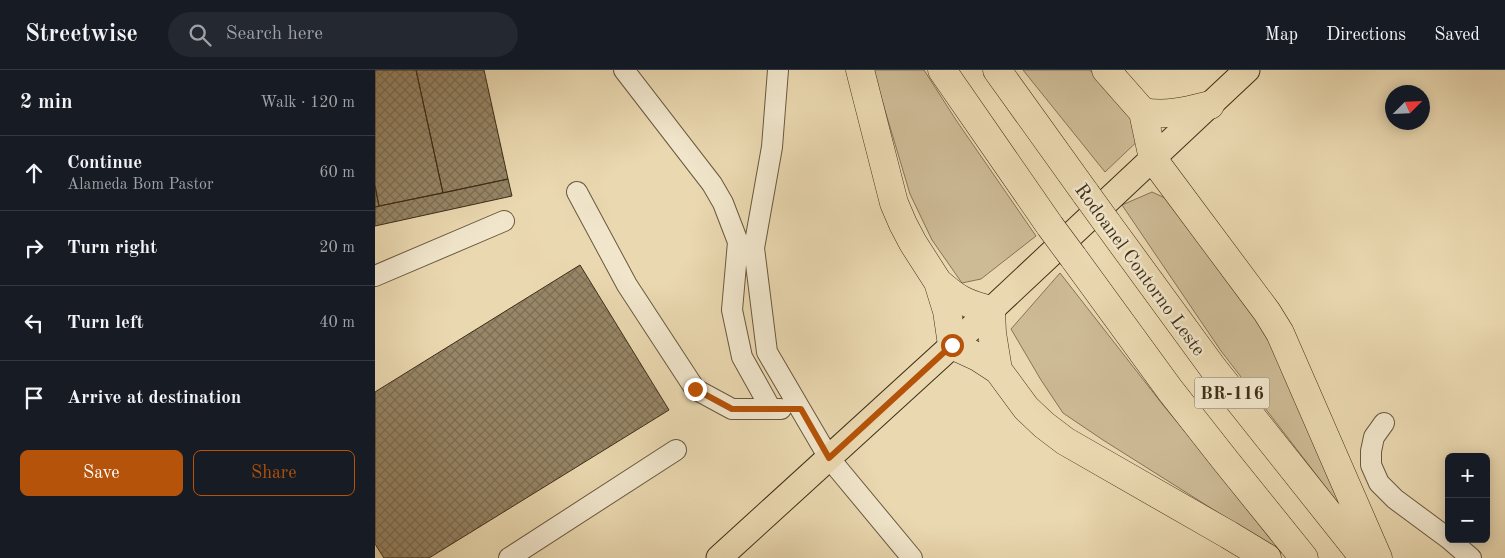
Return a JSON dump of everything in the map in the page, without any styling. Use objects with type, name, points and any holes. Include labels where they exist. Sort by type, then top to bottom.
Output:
[{"type":"highway","points":[[861,70],[895,203],[913,243],[938,282],[947,311],[952,345],[978,357],[998,370],[1027,408],[1044,425],[1065,441],[1267,558]]},
{"type":"highway","name":"BR-116","points":[[942,70],[1050,226],[1176,398],[1304,558]]},
{"type":"highway","name":"Rodoanel Contorno Leste","points":[[997,70],[1213,368],[1364,558]]},
{"type":"highway","points":[[1106,70],[1143,112],[1153,159],[1267,312],[1280,333],[1378,558]]},
{"type":"highway","points":[[1143,112],[1171,114],[1210,105]]},
{"type":"highway","points":[[938,282],[972,306],[991,310],[992,333],[998,370]]},
{"type":"main road","points":[[719,558],[991,310],[1247,70]]},
{"type":"street","points":[[624,70],[712,184],[723,202],[738,242],[732,310],[742,357],[771,409]]},
{"type":"street","points":[[778,70],[773,147],[754,248],[767,352],[829,458],[912,558]]},
{"type":"street","points":[[849,70],[869,106]]},
{"type":"street","points":[[577,192],[627,285],[695,389],[732,409],[801,409]]},
{"type":"street","points":[[375,276],[504,221]]},
{"type":"street","points":[[1385,423],[1375,437],[1371,451],[1371,465],[1379,483],[1395,499],[1445,536]]},
{"type":"street","points":[[509,558],[677,450]]},
{"type":"street","points":[[1454,543],[1471,558]]},
{"type":"shaded area","points":[[873,70],[924,70],[1036,236],[981,279],[962,283],[932,240],[910,194]]},
{"type":"shaded area","points":[[1023,70],[1090,70],[1145,134],[1105,172]]},
{"type":"shaded area","points":[[1152,192],[1176,203],[1267,328],[1355,525],[1221,351],[1122,205]]},
{"type":"shaded area","points":[[1060,273],[1163,405],[1290,558],[1063,413],[1011,329]]},
{"type":"building","points":[[375,70],[416,70],[443,193],[379,206],[375,186]]},
{"type":"building","points":[[416,70],[484,70],[508,179],[443,193]]},
{"type":"building","points":[[508,179],[512,196],[375,226],[375,207]]},
{"type":"building","points":[[375,186],[379,206],[375,207]]},
{"type":"building","points":[[580,265],[669,410],[429,558],[384,558],[375,544],[375,392]]},
{"type":"route","points":[[695,389],[732,409],[801,409],[829,458],[952,345]]}]
